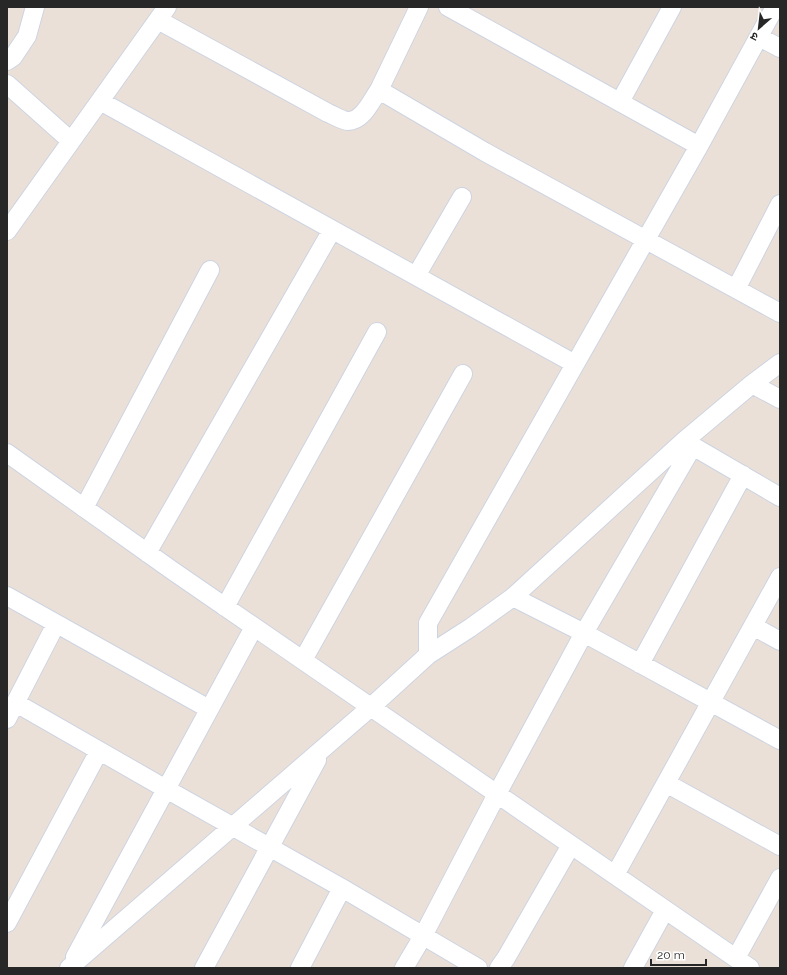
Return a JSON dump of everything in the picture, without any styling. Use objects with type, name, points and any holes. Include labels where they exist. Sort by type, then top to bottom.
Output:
[{"type":"street","points":[[7,61],[13,57],[27,36],[35,7]]},
{"type":"street","points":[[7,231],[162,14],[347,122],[355,120],[363,114],[378,90],[419,7]]},
{"type":"street","points":[[448,7],[699,146]]},
{"type":"street","points":[[620,102],[672,7]]},
{"type":"street","points":[[428,655],[428,623],[699,146],[775,7]]},
{"type":"street","points":[[759,37],[780,48]]},
{"type":"street","points":[[7,84],[71,141]]},
{"type":"street","points":[[378,90],[485,152],[780,313]]},
{"type":"street","points":[[100,101],[575,364]]},
{"type":"street","points":[[416,276],[462,197]]},
{"type":"street","points":[[736,289],[780,204]]},
{"type":"street","points":[[147,553],[332,230]]},
{"type":"street","points":[[84,508],[210,270]]},
{"type":"street","points":[[225,607],[377,332]]},
{"type":"street","points":[[69,968],[322,750],[428,655],[470,628],[513,597],[688,444],[752,384],[780,363]]},
{"type":"street","points":[[303,660],[463,374]]},
{"type":"street","points":[[752,384],[780,399]]},
{"type":"street","points":[[688,444],[780,497]]},
{"type":"street","points":[[404,968],[688,444]]},
{"type":"street","points":[[7,453],[147,553],[743,963],[780,878]]},
{"type":"street","points":[[640,664],[743,475]]},
{"type":"street","points":[[615,875],[780,577]]},
{"type":"street","points":[[7,596],[209,709]]},
{"type":"street","points":[[513,597],[780,740]]},
{"type":"street","points":[[7,719],[56,624]]},
{"type":"street","points":[[753,626],[780,641]]},
{"type":"street","points":[[69,968],[254,627]]},
{"type":"street","points":[[16,703],[342,888],[478,968]]},
{"type":"street","points":[[204,968],[322,750]]},
{"type":"street","points":[[7,923],[99,751]]},
{"type":"street","points":[[666,783],[780,846]]},
{"type":"street","points":[[499,968],[571,845]]},
{"type":"street","points":[[300,968],[342,888]]},
{"type":"street","points":[[633,968],[665,910]]}]
